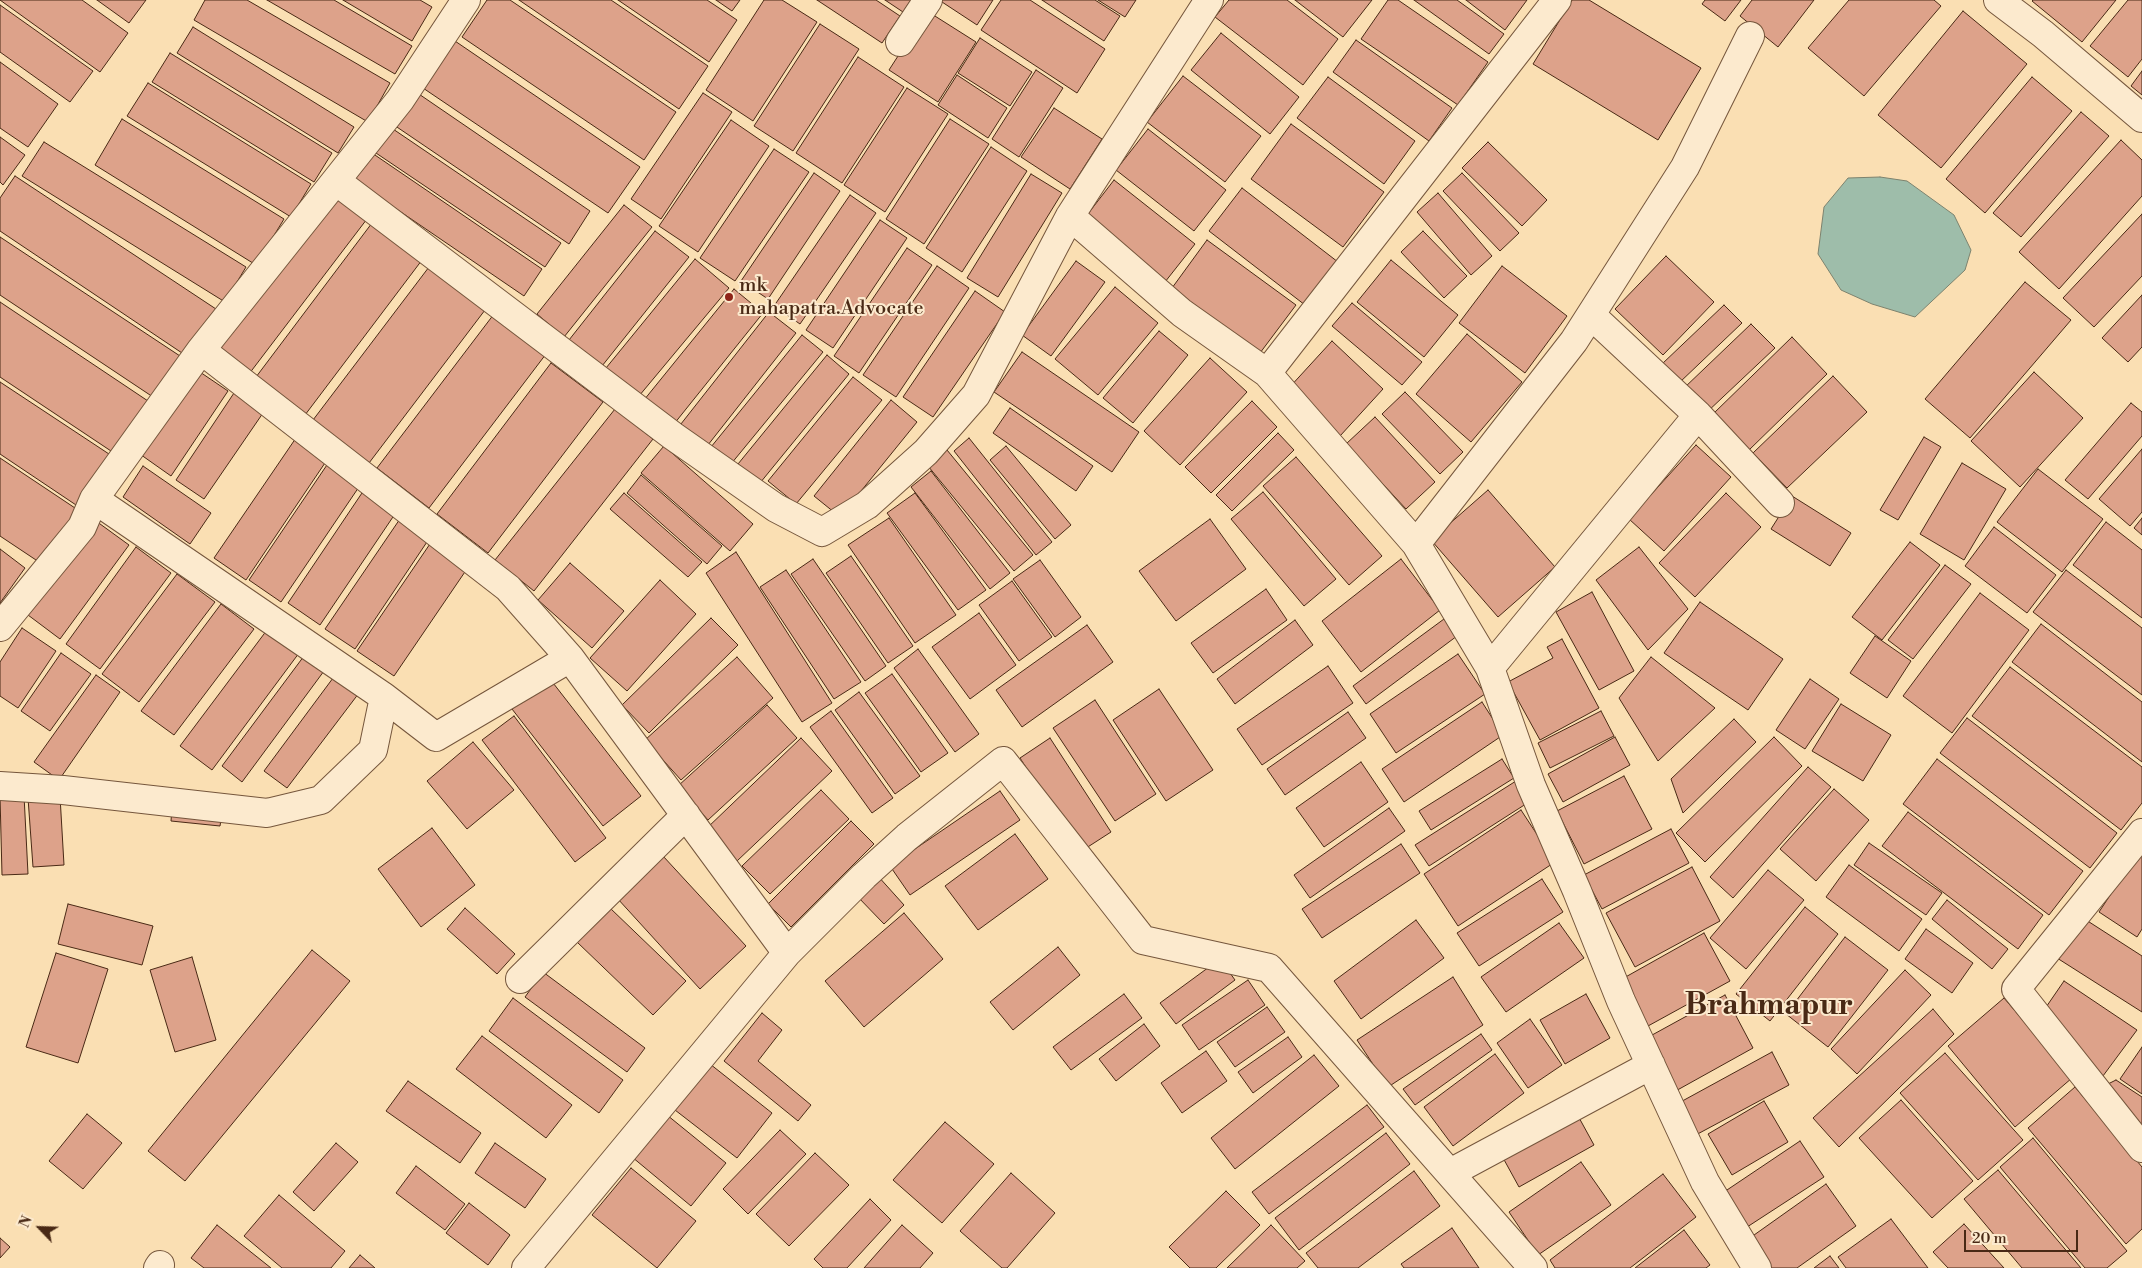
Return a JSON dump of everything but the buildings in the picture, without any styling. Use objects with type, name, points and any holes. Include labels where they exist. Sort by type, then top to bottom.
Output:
[{"type":"street","points":[[0,627],[82,527],[94,499],[201,350],[400,100],[466,0]]},
{"type":"street","points":[[900,42],[928,0]]},
{"type":"street","points":[[336,181],[673,436],[776,508],[822,532],[867,505],[926,452],[976,395],[1070,216],[1209,0]]},
{"type":"street","points":[[1267,374],[1557,0]]},
{"type":"street","points":[[1998,0],[2043,34],[2142,118]]},
{"type":"street","points":[[1416,544],[1574,341],[1686,167],[1750,36]]},
{"type":"street","points":[[1070,216],[1182,314],[1267,374],[1416,544],[1490,668],[1531,785],[1577,891],[1621,1000],[1706,1182],[1757,1268]]},
{"type":"street","points":[[1591,315],[1698,415],[1780,503]]},
{"type":"street","points":[[201,350],[508,588],[570,658],[787,953]]},
{"type":"street","points":[[1490,668],[1698,415]]},
{"type":"street","points":[[94,499],[384,697],[436,737],[570,658]]},
{"type":"street","points":[[0,786],[63,790],[267,813],[321,800],[374,750],[384,697]]},
{"type":"street","points":[[526,1268],[787,953],[864,876],[907,837],[1004,761],[1143,940],[1269,968],[1533,1268]]},
{"type":"street","points":[[520,979],[686,815]]},
{"type":"street","points":[[2142,833],[2016,989],[2142,1148]]},
{"type":"street","points":[[1450,1173],[1651,1065]]},
{"type":"shaded area","points":[[1880,177],[1907,181],[1954,215],[1971,250],[1965,270],[1915,317],[1872,304],[1841,290],[1818,254],[1824,207],[1848,178]]},
{"type":"place","name":"mk mahapatra.Advocate","points":[[729,297]]},
{"type":"district","name":"Brahmapur","points":[[1769,1007]]}]
